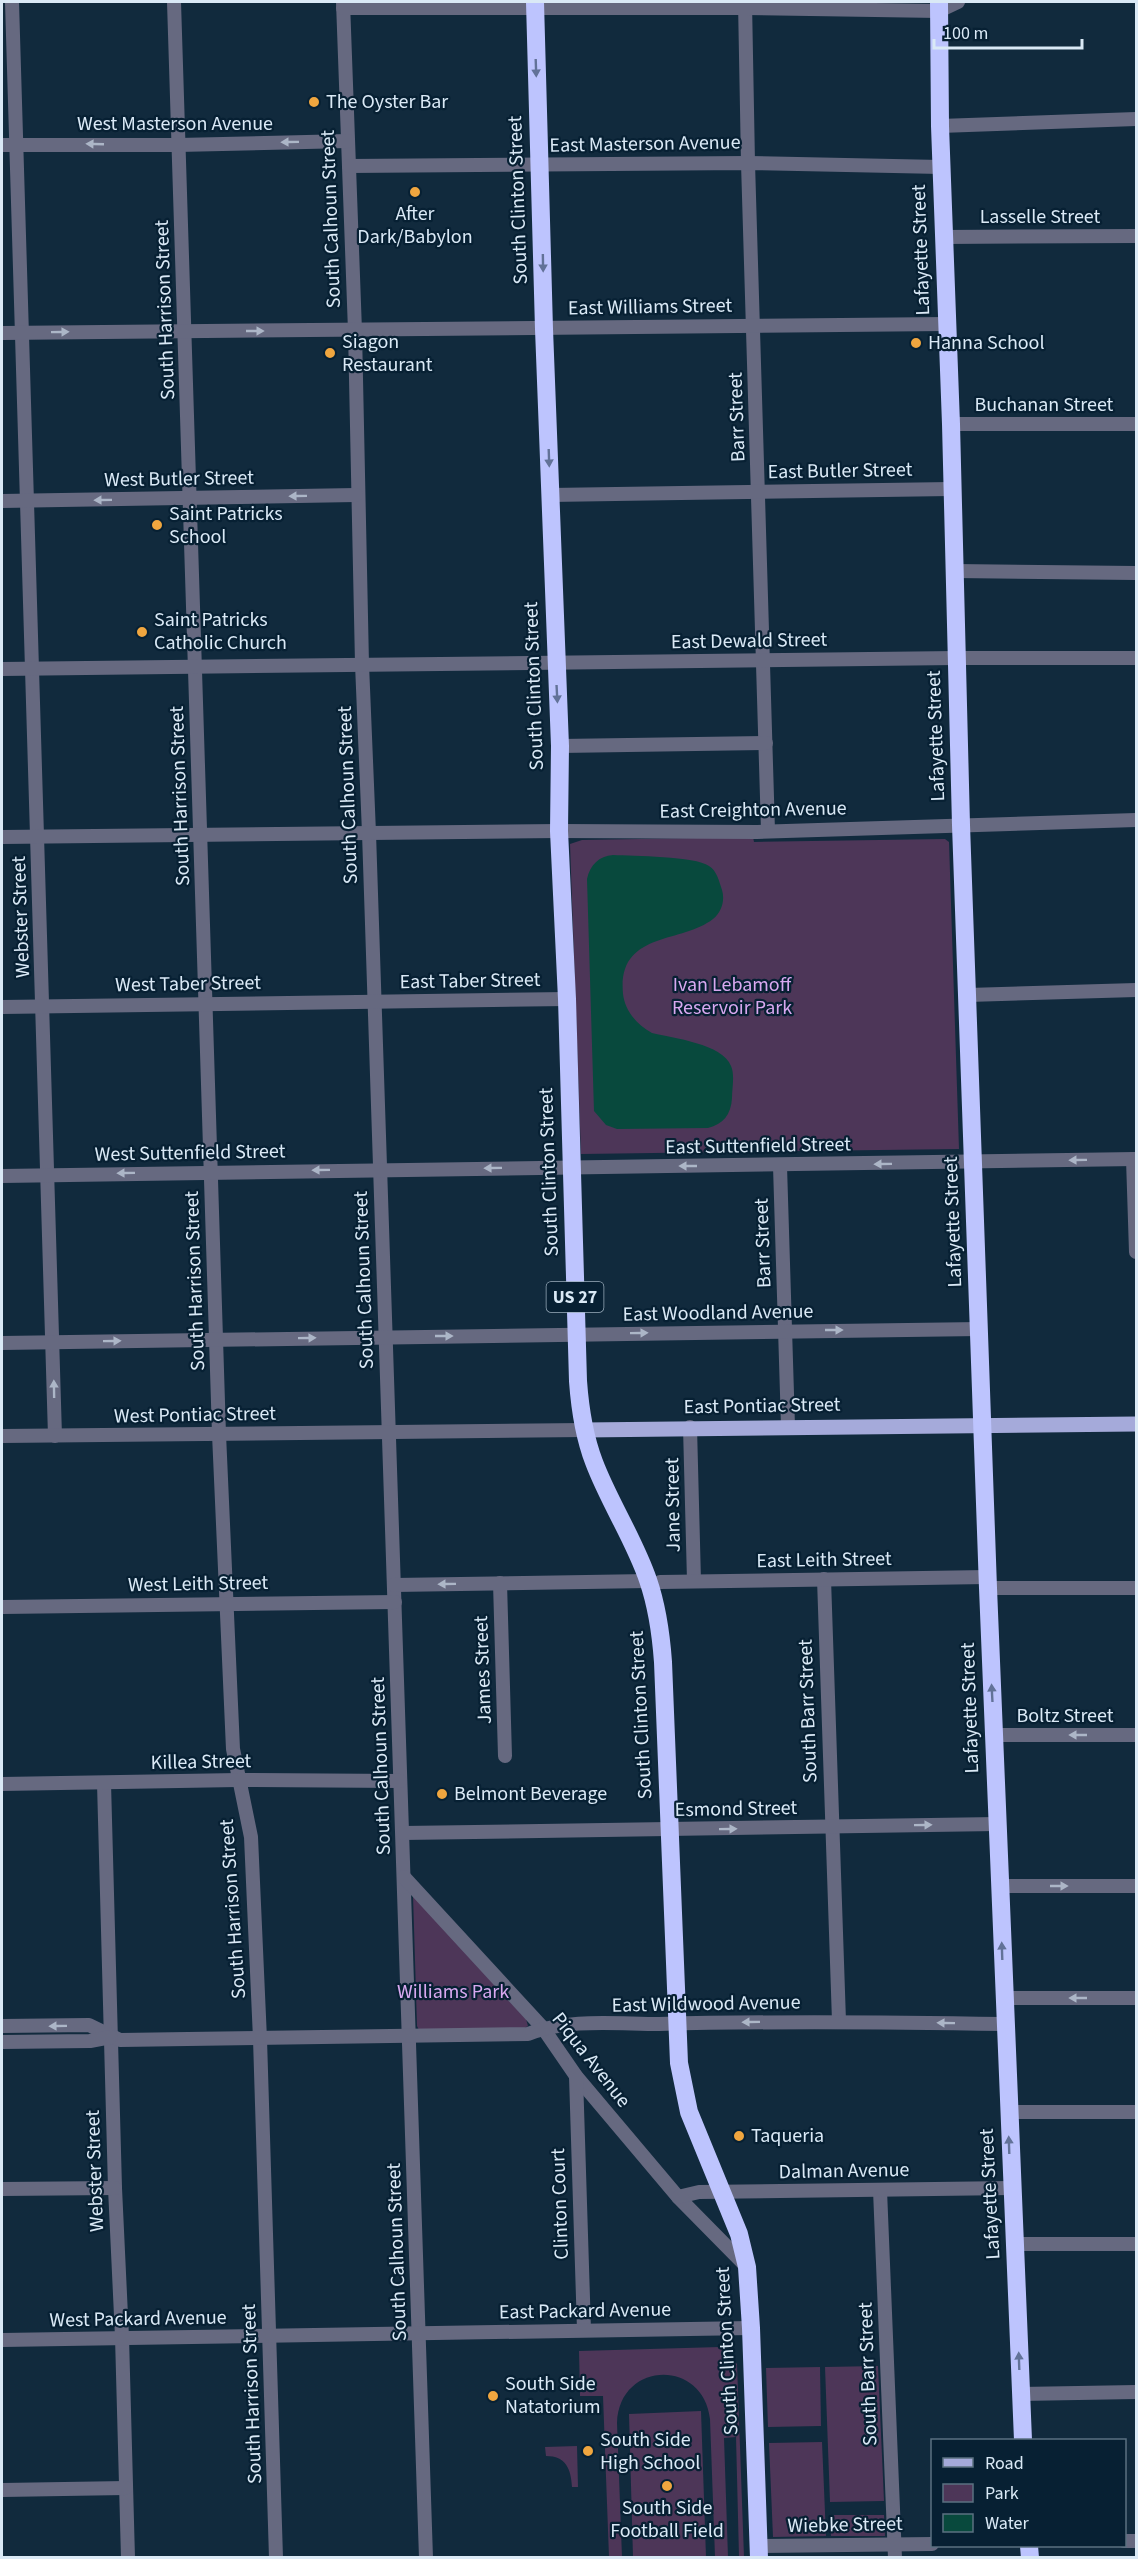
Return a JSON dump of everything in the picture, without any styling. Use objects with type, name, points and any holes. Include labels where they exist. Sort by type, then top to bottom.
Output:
[{"type":"highway","name":"South Clinton Street","points":[[535,5],[555,662],[560,746],[559,831],[567,999],[578,1381],[584,1430],[593,1461],[654,1581],[663,1662],[679,2064],[689,2112],[739,2234],[747,2267],[759,2552]]},
{"type":"highway","name":"Lafayette Street","points":[[939,6],[939,126],[951,424],[961,825],[1004,2024],[1011,2188],[1016,2244],[1023,2439]]},
{"type":"main road","name":"East Pontiac Street","points":[[584,1430],[690,1427],[1137,1424]]},
{"type":"street","name":"Webster Street","points":[[12,2],[7,33],[9,145],[22,333],[54,1342],[55,1436]]},
{"type":"street","name":"South Harrison Street","points":[[174,2],[219,1434],[233,1749],[238,1780],[246,1803],[251,1837],[260,2039],[276,2558]]},
{"type":"street","points":[[343,5],[939,6],[958,2]]},
{"type":"street","name":"South Calhoun Street","points":[[343,5],[354,331],[356,495],[375,1001],[426,2558]]},
{"type":"street","name":"Barr Street","points":[[745,5],[768,831]]},
{"type":"street","points":[[939,126],[1137,119]]},
{"type":"street","name":"West Masterson Avenue","points":[[9,145],[178,145],[348,141]]},
{"type":"street","name":"East Masterson Avenue","points":[[349,166],[748,163],[941,167]]},
{"type":"street","name":"Lasselle Street","points":[[944,237],[1137,236]]},
{"type":"street","name":"East Williams Street","points":[[2,333],[946,324]]},
{"type":"street","name":"Buchanan Street","points":[[951,424],[1137,424]]},
{"type":"street","name":"East Butler Street","points":[[550,495],[951,489]]},
{"type":"street","name":"West Butler Street","points":[[2,501],[356,495]]},
{"type":"street","points":[[955,571],[1137,573]]},
{"type":"street","name":"East Dewald Street","points":[[2,669],[1137,658]]},
{"type":"street","points":[[560,746],[765,743]]},
{"type":"street","name":"East Creighton Avenue","points":[[2,837],[768,831],[1137,820]]},
{"type":"street","points":[[968,995],[1137,990]]},
{"type":"street","name":"East Taber Street","points":[[375,1001],[567,999]]},
{"type":"street","name":"West Taber Street","points":[[2,1007],[375,1001]]},
{"type":"street","points":[[1135,1159],[1137,1252]]},
{"type":"street","name":"East Suttenfield Street","points":[[379,1170],[780,1166],[1135,1159]]},
{"type":"street","name":"Barr Street","points":[[780,1166],[788,1426]]},
{"type":"street","name":"West Suttenfield Street","points":[[2,1176],[379,1170]]},
{"type":"street","name":"East Woodland Avenue","points":[[2,1343],[980,1329]]},
{"type":"street","name":"Jane Street","points":[[690,1427],[694,1581]]},
{"type":"street","name":"East Pontiac Street","points":[[388,1432],[584,1430]]},
{"type":"street","name":"West Pontiac Street","points":[[2,1436],[388,1432]]},
{"type":"street","name":"East Leith Street","points":[[394,1585],[824,1579],[1137,1588]]},
{"type":"street","name":"South Barr Street","points":[[824,1579],[839,2021]]},
{"type":"street","name":"James Street","points":[[500,1583],[505,1756]]},
{"type":"street","name":"West Leith Street","points":[[2,1607],[394,1602]]},
{"type":"street","name":"Boltz Street","points":[[994,1735],[1137,1735]]},
{"type":"street","name":"Killea Street","points":[[2,1784],[238,1780],[400,1781]]},
{"type":"street","name":"Webster Street","points":[[104,1783],[128,2558]]},
{"type":"street","name":"Esmond Street","points":[[403,1833],[997,1824]]},
{"type":"street","name":"Piqua Avenue","points":[[404,1877],[543,2028],[576,2076],[678,2197],[747,2267]]},
{"type":"street","points":[[1000,1886],[1137,1886]]},
{"type":"street","points":[[1004,1998],[1137,1998]]},
{"type":"street","name":"East Wildwood Avenue","points":[[111,2037],[120,2040],[409,2037],[528,2034],[557,2026],[676,2023],[839,2021],[1004,2024]]},
{"type":"street","points":[[2,2026],[89,2025],[111,2037]]},
{"type":"street","points":[[2,2042],[90,2041],[111,2037]]},
{"type":"street","name":"Clinton Court","points":[[576,2076],[584,2330]]},
{"type":"street","points":[[1008,2112],[1137,2112]]},
{"type":"street","points":[[2,2189],[115,2188]]},
{"type":"street","name":"Dalman Avenue","points":[[678,2197],[699,2192],[1011,2188]]},
{"type":"street","name":"South Barr Street","points":[[879,2190],[895,2551]]},
{"type":"street","points":[[1016,2244],[1137,2244]]},
{"type":"street","name":"East Packard Avenue","points":[[419,2334],[751,2328]]},
{"type":"street","name":"West Packard Avenue","points":[[2,2340],[419,2334]]},
{"type":"street","points":[[1020,2394],[1137,2392]]},
{"type":"street","points":[[2,2490],[126,2488]]},
{"type":"street","name":"Wiebke Street","points":[[759,2552],[895,2551],[931,2544]]},
{"type":"green space","name":"Ivan Lebamoff Reservoir Park","points":[[753,837],[754,842],[945,839],[949,842],[959,1149],[581,1154],[570,844],[582,840]]},
{"type":"green space","name":"Williams Park","points":[[413,1895],[526,2019],[528,2026],[523,2029],[419,2030],[417,2026]]},
{"type":"green space","points":[[720,2347],[737,2364],[744,2557],[739,2557],[736,2437],[724,2438],[728,2557],[715,2557],[710,2419],[704,2399],[693,2385],[678,2377],[662,2375],[645,2378],[631,2388],[621,2403],[617,2423],[622,2557],[609,2557],[603,2396],[580,2396],[579,2351]]},
{"type":"green space","points":[[878,2366],[884,2501],[830,2502],[825,2367]]},
{"type":"green space","points":[[820,2367],[821,2426],[768,2427],[766,2368]]},
{"type":"green space","name":"South Side Football Field","points":[[701,2411],[706,2557],[633,2557],[629,2414]]},
{"type":"green space","points":[[822,2442],[826,2536],[773,2537],[769,2443]]},
{"type":"green space","points":[[577,2446],[578,2487],[572,2487],[569,2469],[558,2458],[546,2456],[545,2447]]},
{"type":"green space","points":[[830,2515],[884,2515],[885,2536],[831,2536]]},
{"type":"water","points":[[613,855],[691,860],[712,868],[719,880],[723,898],[721,909],[716,916],[700,927],[640,949],[630,959],[624,974],[623,994],[629,1012],[647,1030],[708,1047],[726,1058],[733,1073],[730,1109],[722,1121],[708,1128],[617,1129],[606,1125],[594,1111],[587,879],[590,869],[596,862],[603,857]]},
{"type":"place","name":"The Oyster Bar","points":[[314,102]]},
{"type":"place","name":"After Dark/Babylon","points":[[415,192]]},
{"type":"place","name":"Hanna School","points":[[916,343]]},
{"type":"place","name":"Siagon Restaurant","points":[[330,353]]},
{"type":"place","name":"Saint Patricks School","points":[[157,525]]},
{"type":"place","name":"Saint Patricks Catholic Church","points":[[142,632]]},
{"type":"place","name":"Belmont Beverage","points":[[442,1794]]},
{"type":"place","name":"Taqueria","points":[[739,2136]]},
{"type":"place","name":"South Side Natatorium","points":[[493,2396]]},
{"type":"place","name":"South Side High School","points":[[588,2451]]},
{"type":"place","name":"South Side Football Field","points":[[667,2486]]}]
